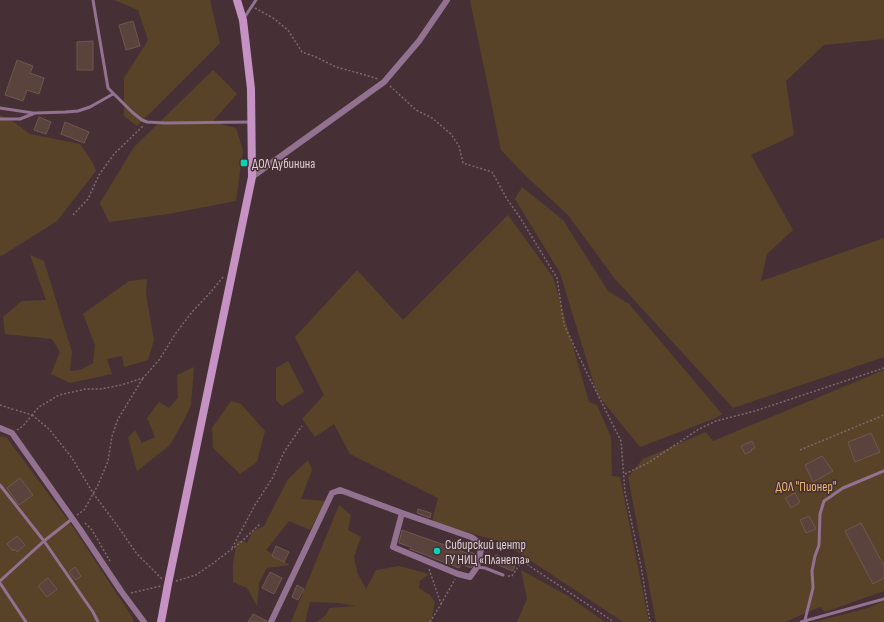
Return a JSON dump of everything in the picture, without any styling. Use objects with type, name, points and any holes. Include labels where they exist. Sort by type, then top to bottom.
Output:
[{"type":"street","points":[[161,622],[252,177],[251,89],[243,20],[237,0]]},
{"type":"street","points":[[252,177],[384,82],[419,41],[447,0]]},
{"type":"street","points":[[0,428],[12,433],[144,622]]},
{"type":"street","points":[[271,622],[332,493],[340,490],[471,537],[482,545],[477,567],[470,577],[458,574],[393,547],[402,513]]},
{"type":"lane","points":[[93,0],[108,88],[142,120],[147,122],[165,123],[251,122]]},
{"type":"lane","points":[[243,20],[256,0]]},
{"type":"lane","points":[[0,108],[35,113],[78,111],[90,107],[113,94]]},
{"type":"lane","points":[[0,120],[20,119],[35,113]]},
{"type":"lane","points":[[805,620],[813,588],[812,571],[814,556],[819,545],[820,514],[824,501],[843,488],[884,471]]},
{"type":"lane","points":[[0,485],[44,541],[93,612],[98,622]]},
{"type":"lane","points":[[26,622],[0,582],[44,541],[72,519]]},
{"type":"lane","points":[[477,567],[485,568],[503,575]]},
{"type":"lane","points":[[801,622],[884,599]]},
{"type":"path","points":[[252,7],[273,18],[288,30],[302,52],[336,67],[384,82],[416,110],[432,118],[451,134],[459,146],[463,163],[492,172],[507,199],[557,278],[564,325],[621,441],[625,492],[641,566],[650,622]]},
{"type":"path","points":[[73,215],[88,199],[99,175],[114,154],[147,122]]},
{"type":"path","points":[[72,519],[84,510],[98,485],[108,461],[112,436],[118,419],[143,378],[159,360],[176,332],[224,275]]},
{"type":"path","points":[[624,474],[648,462],[699,429],[716,421],[762,408],[884,368]]},
{"type":"path","points":[[12,433],[23,426],[39,408],[59,395],[86,389],[101,389],[121,385],[143,378]]},
{"type":"path","points":[[0,405],[32,415],[49,429],[72,458],[93,494],[137,554],[168,584]]},
{"type":"path","points":[[16,410],[32,415]]},
{"type":"path","points":[[800,450],[884,415]]},
{"type":"path","points":[[231,550],[255,505],[273,477],[284,452],[302,426]]},
{"type":"path","points":[[124,595],[196,575],[240,543],[260,524]]},
{"type":"path","points":[[426,561],[441,604]]},
{"type":"path","points":[[503,575],[512,576],[522,561],[614,622]]},
{"type":"path","points":[[430,622],[458,574]]},
{"type":"green space","points":[[114,0],[210,0],[220,43],[137,126],[124,116],[124,78],[148,40],[138,10]]},
{"type":"green space","points":[[470,0],[884,0],[884,39],[824,45],[786,81],[794,135],[751,155],[793,230],[767,254],[761,281],[884,238],[884,357],[733,408],[615,279],[568,215],[527,177],[501,150]]},
{"type":"green space","points":[[213,70],[237,94],[212,122],[236,128],[243,150],[236,201],[168,214],[109,222],[100,203],[134,147]]},
{"type":"green space","points":[[0,115],[10,119],[30,134],[80,144],[93,163],[96,171],[57,221],[0,256]]},
{"type":"green space","points":[[522,187],[563,220],[608,291],[629,304],[722,414],[716,418],[640,447],[597,394],[560,273],[515,199]]},
{"type":"green space","points":[[508,215],[553,277],[589,402],[597,405],[611,437],[612,476],[620,477],[649,622],[623,622],[519,553],[498,541],[432,522],[438,498],[350,454],[334,424],[315,437],[302,419],[324,395],[295,337],[357,270],[403,320]]},
{"type":"green space","points":[[30,255],[44,261],[72,352],[70,371],[80,370],[93,363],[95,345],[83,314],[129,281],[147,279],[146,295],[154,340],[148,360],[124,367],[122,356],[107,359],[112,374],[70,383],[51,374],[60,352],[52,339],[5,334],[3,317],[22,301],[46,300]]},
{"type":"green space","points":[[288,361],[304,392],[282,406],[276,400],[276,368]]},
{"type":"green space","points":[[194,367],[191,405],[184,420],[170,445],[137,471],[128,438],[135,430],[142,443],[155,437],[147,418],[159,402],[169,408],[178,398],[177,375]]},
{"type":"green space","points":[[884,370],[884,591],[825,612],[820,607],[785,622],[656,622],[628,477],[643,459],[706,432],[713,441]]},
{"type":"green space","points":[[231,401],[241,404],[265,431],[257,462],[240,474],[213,448],[212,428]]},
{"type":"green space","points":[[0,436],[7,438],[73,527],[134,622],[0,622]]},
{"type":"green space","points":[[308,460],[312,470],[301,499],[326,501],[310,530],[289,521],[266,550],[290,565],[267,568],[259,583],[257,606],[247,588],[233,582],[233,563],[237,541],[247,543],[253,531],[264,526],[288,479]]},
{"type":"green space","points":[[339,505],[351,515],[348,530],[361,537],[354,557],[357,572],[366,589],[376,570],[399,566],[429,574],[420,581],[419,588],[430,595],[435,602],[431,622],[317,622],[326,615],[329,608],[356,606],[338,603],[310,602],[305,622],[291,622]]},
{"type":"green space","points":[[521,570],[568,596],[605,622],[517,622],[527,599]]},
{"type":"green space","points":[[884,601],[884,622],[814,622],[868,608]]},
{"type":"building","points":[[133,21],[140,46],[126,50],[119,25]]},
{"type":"building","points":[[93,41],[93,70],[77,70],[77,42]]},
{"type":"building","points":[[17,60],[33,66],[30,73],[44,78],[39,94],[27,90],[23,101],[5,95]]},
{"type":"building","points":[[39,117],[51,122],[46,134],[34,130]]},
{"type":"building","points":[[65,122],[89,132],[84,143],[61,134]]},
{"type":"building","points":[[871,433],[880,452],[855,462],[848,442]]},
{"type":"building","points":[[752,441],[755,448],[745,454],[741,446]]},
{"type":"building","points":[[822,456],[833,471],[813,482],[805,465]]},
{"type":"building","points":[[20,478],[33,495],[19,505],[7,488]]},
{"type":"building","points":[[795,493],[800,502],[791,508],[785,498]]},
{"type":"building","points":[[418,509],[431,513],[430,518],[417,513]]},
{"type":"building","points":[[809,516],[816,529],[806,533],[800,520]]},
{"type":"building","name":"ДОЛ \"Пионер\"","points":[[861,523],[884,566],[884,578],[873,584],[845,531]]},
{"type":"building","name":"Сибирский центр ГУ НИЦ «Планета»","points":[[402,530],[467,553],[468,551],[475,554],[473,565],[471,568],[461,564],[459,568],[410,549],[411,547],[399,543]]},
{"type":"building","points":[[17,536],[25,545],[17,552],[15,549],[13,551],[7,544]]},
{"type":"building","points":[[276,546],[289,552],[284,562],[272,556]]},
{"type":"building","points":[[496,555],[516,563],[513,571],[493,563]]},
{"type":"building","points":[[75,567],[81,576],[76,580],[69,572]]},
{"type":"building","points":[[270,572],[282,578],[274,594],[262,588]]},
{"type":"building","points":[[48,578],[57,589],[47,597],[38,586]]},
{"type":"building","points":[[297,585],[304,589],[298,600],[292,597]]},
{"type":"building","points":[[253,614],[267,621],[267,622],[248,622]]},
{"type":"place","name":"ДОЛ Дубинина","points":[[244,163]]},
{"type":"place","name":"Сибирский центр ГУ НИЦ «Планета»","points":[[437,551]]}]
